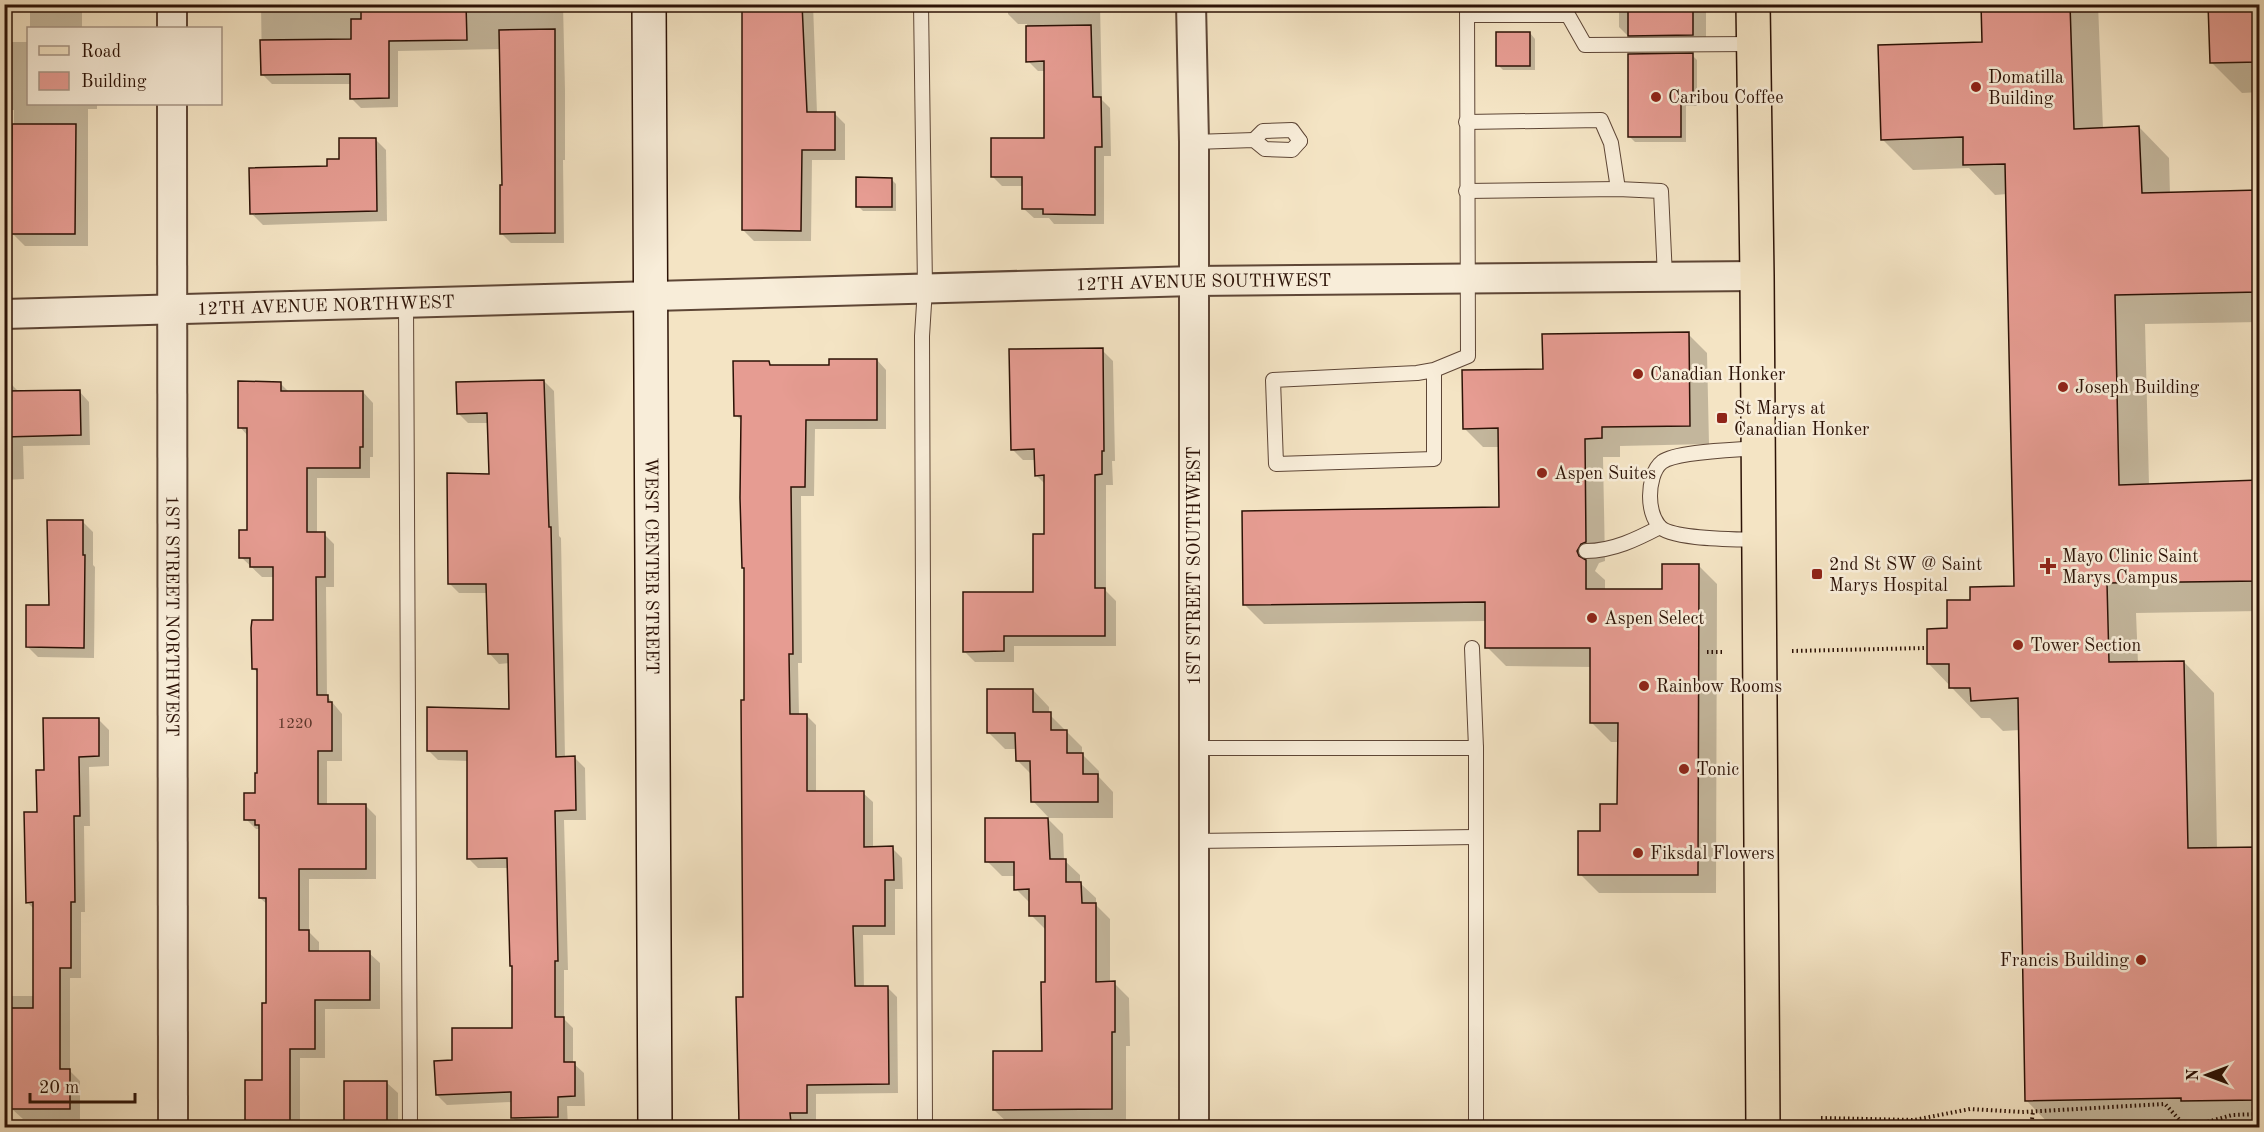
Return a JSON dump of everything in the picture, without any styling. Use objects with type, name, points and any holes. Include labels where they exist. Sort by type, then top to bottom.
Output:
[{"type":"main road","points":[[1753,4],[1763,1128]]},
{"type":"street","points":[[172,4],[172,27]]},
{"type":"street","name":"WEST CENTER STREET","points":[[649,4],[655,1128]]},
{"type":"street","name":"1ST STREET SOUTHWEST","points":[[1191,4],[1194,142],[1194,1128]]},
{"type":"street","name":"1ST STREET NORTHWEST","points":[[172,105],[173,1128]]},
{"type":"street","name":"12TH AVENUE SOUTHWEST","points":[[650,296],[1194,281],[1757,276]]},
{"type":"street","name":"12TH AVENUE NORTHWEST","points":[[4,314],[650,296]]},
{"type":"lane","points":[[921,4],[925,288],[922,336],[924,1128]]},
{"type":"lane","points":[[1434,370],[1434,459],[1276,464],[1273,380],[1417,374],[1434,370],[1468,356],[1467,10],[1568,15],[1585,45],[1753,44]]},
{"type":"lane","points":[[1466,122],[1601,120],[1611,142],[1618,189]]},
{"type":"lane","points":[[1194,142],[1254,140],[1263,131],[1292,130],[1306,141]]},
{"type":"lane","points":[[1466,191],[1618,189],[1661,191],[1665,277]]},
{"type":"lane","points":[[405,303],[410,1128]]},
{"type":"lane","points":[[1758,448],[1680,456],[1662,462],[1652,476],[1650,493],[1651,509],[1660,527],[1676,535],[1758,540]]},
{"type":"lane","points":[[1586,551],[1596,551],[1631,542],[1660,527]]},
{"type":"lane","points":[[1472,648],[1476,748],[1476,1128]]},
{"type":"lane","points":[[1194,748],[1476,748]]},
{"type":"lane","points":[[1194,841],[1475,837]]},
{"type":"path","points":[[1832,650],[1924,648]]},
{"type":"path","points":[[1821,1118],[1914,1120],[1970,1109],[2033,1111],[2165,1104],[2186,1127],[2232,1115],[2259,1114]]},
{"type":"path","points":[[2031,1128],[2033,1111]]},
{"type":"path","points":[[1914,1120],[1920,1128]]},
{"type":"building","points":[[361,4],[466,4],[467,40],[389,41],[389,98],[350,99],[350,74],[261,75],[260,40],[351,39],[351,19],[361,19]]},
{"type":"building","points":[[742,4],[802,4],[807,112],[835,112],[835,150],[802,150],[801,231],[742,230]]},
{"type":"building","points":[[1628,4],[1693,4],[1693,35],[1628,36]]},
{"type":"building","points":[[1981,4],[2070,4],[2074,129],[2139,126],[2142,193],[2259,190],[2259,292],[2115,295],[2119,485],[2259,480],[2259,581],[2107,583],[2109,662],[2184,661],[2188,848],[2259,847],[2259,1100],[2181,1101],[2181,1098],[2025,1101],[2018,698],[1971,701],[1970,688],[1949,688],[1949,664],[1927,664],[1927,629],[1947,628],[1947,600],[1970,600],[1970,587],[2014,586],[2005,164],[1963,165],[1963,137],[1881,140],[1878,45],[1982,42]]},
{"type":"building","points":[[2208,4],[2259,4],[2259,62],[2210,63]]},
{"type":"building","points":[[1091,25],[1093,97],[1101,97],[1102,147],[1095,147],[1095,215],[1043,214],[1043,209],[1022,209],[1022,177],[991,177],[991,138],[1044,138],[1044,61],[1026,62],[1026,26]]},
{"type":"building","points":[[555,29],[555,233],[500,234],[500,185],[502,185],[499,30]]},
{"type":"building","points":[[1496,32],[1530,32],[1530,66],[1496,66]]},
{"type":"building","points":[[1693,53],[1693,101],[1681,101],[1681,137],[1628,137],[1628,54]]},
{"type":"building","points":[[12,124],[76,124],[75,234],[11,234]]},
{"type":"building","points":[[339,138],[376,138],[377,211],[250,214],[249,168],[327,166],[327,159],[339,159]]},
{"type":"building","points":[[856,177],[892,178],[892,207],[856,207]]},
{"type":"building","points":[[1689,332],[1690,426],[1602,427],[1602,438],[1585,439],[1586,542],[1581,544],[1577,551],[1579,556],[1586,560],[1586,589],[1662,589],[1662,564],[1699,564],[1698,875],[1578,875],[1578,831],[1600,831],[1600,804],[1617,804],[1618,723],[1590,723],[1590,648],[1485,648],[1485,602],[1243,605],[1242,511],[1499,507],[1498,428],[1463,429],[1462,370],[1543,369],[1542,334]]},
{"type":"building","points":[[1103,348],[1104,451],[1102,451],[1102,474],[1095,475],[1095,588],[1105,588],[1105,636],[1004,636],[1004,651],[963,652],[963,592],[1033,592],[1033,534],[1044,534],[1044,475],[1035,476],[1034,449],[1011,450],[1009,349]]},
{"type":"building","points":[[829,359],[877,359],[877,420],[806,420],[805,487],[791,487],[793,654],[789,654],[790,714],[807,714],[807,791],[864,791],[864,847],[893,846],[894,880],[885,880],[885,926],[853,926],[855,986],[888,986],[889,1084],[807,1085],[807,1113],[790,1113],[791,1123],[739,1123],[736,997],[743,997],[741,700],[744,700],[744,568],[742,568],[740,498],[741,416],[734,416],[733,361],[769,361],[770,365],[829,365]]},
{"type":"building","points":[[544,380],[549,527],[551,527],[556,757],[575,756],[576,810],[555,811],[558,961],[555,961],[555,1017],[564,1017],[564,1062],[575,1062],[575,1096],[558,1097],[558,1117],[511,1118],[511,1092],[436,1095],[434,1061],[452,1060],[452,1028],[512,1028],[512,966],[510,966],[507,858],[467,859],[467,751],[427,751],[427,707],[509,709],[508,654],[488,654],[486,584],[448,584],[447,473],[489,474],[487,413],[457,414],[456,382]]},
{"type":"building","points":[[238,381],[281,382],[281,391],[363,391],[363,447],[360,447],[360,468],[307,468],[307,532],[325,532],[325,577],[316,577],[317,695],[328,695],[328,702],[332,702],[332,751],[318,751],[318,804],[366,804],[366,869],[299,869],[299,930],[309,930],[309,951],[370,951],[370,1000],[315,1000],[315,1049],[290,1049],[290,1128],[245,1128],[245,1080],[262,1080],[262,1003],[266,1003],[266,898],[259,898],[259,825],[255,825],[255,820],[244,820],[244,793],[255,793],[255,773],[257,773],[257,669],[252,669],[251,628],[252,620],[273,620],[273,567],[250,567],[250,558],[239,558],[239,530],[247,530],[247,428],[238,428]]},
{"type":"building","points":[[80,390],[81,435],[4,437],[4,391]]},
{"type":"building","points":[[47,520],[83,520],[84,648],[26,647],[26,605],[49,605]]},
{"type":"building","points":[[987,689],[1033,689],[1033,712],[1051,712],[1051,730],[1067,730],[1067,753],[1083,753],[1083,774],[1098,774],[1098,802],[1031,802],[1030,761],[1016,761],[1015,733],[987,733]]},
{"type":"building","points":[[43,718],[99,718],[99,756],[79,757],[80,816],[74,816],[75,902],[71,902],[71,968],[60,968],[60,1069],[70,1069],[70,1109],[11,1109],[11,1053],[4,1053],[4,1008],[33,1008],[33,902],[26,903],[24,812],[37,812],[36,770],[44,770]]},
{"type":"building","points":[[985,818],[1048,818],[1050,859],[1066,859],[1066,882],[1081,882],[1082,903],[1096,903],[1096,982],[1115,981],[1115,1032],[1112,1032],[1112,1109],[993,1110],[993,1051],[1042,1051],[1041,982],[1045,982],[1045,916],[1029,916],[1029,889],[1014,890],[1014,862],[985,862]]},
{"type":"building","points":[[344,1081],[387,1081],[387,1122],[344,1122]]},
{"type":"place","name":"Domatilla Building","points":[[1976,87]]},
{"type":"place","name":"Caribou Coffee","points":[[1656,97]]},
{"type":"place","name":"Canadian Honker","points":[[1638,374]]},
{"type":"place","name":"Joseph Building","points":[[2063,387]]},
{"type":"place","name":"St Marys at Canadian Honker","points":[[1722,418]]},
{"type":"place","name":"Aspen Suites","points":[[1542,473]]},
{"type":"place","name":"Mayo Clinic Saint Marys Campus","points":[[2048,566]]},
{"type":"place","name":"2nd St SW @ Saint Marys Hospital","points":[[1817,574]]},
{"type":"place","name":"Aspen Select","points":[[1592,618]]},
{"type":"place","name":"Tower Section","points":[[2018,645]]},
{"type":"place","name":"Rainbow Rooms","points":[[1644,686]]},
{"type":"place","name":"Tonic","points":[[1684,769]]},
{"type":"place","name":"Fiksdal Flowers","points":[[1638,853]]},
{"type":"place","name":"Francis Building","points":[[2141,960]]}]
